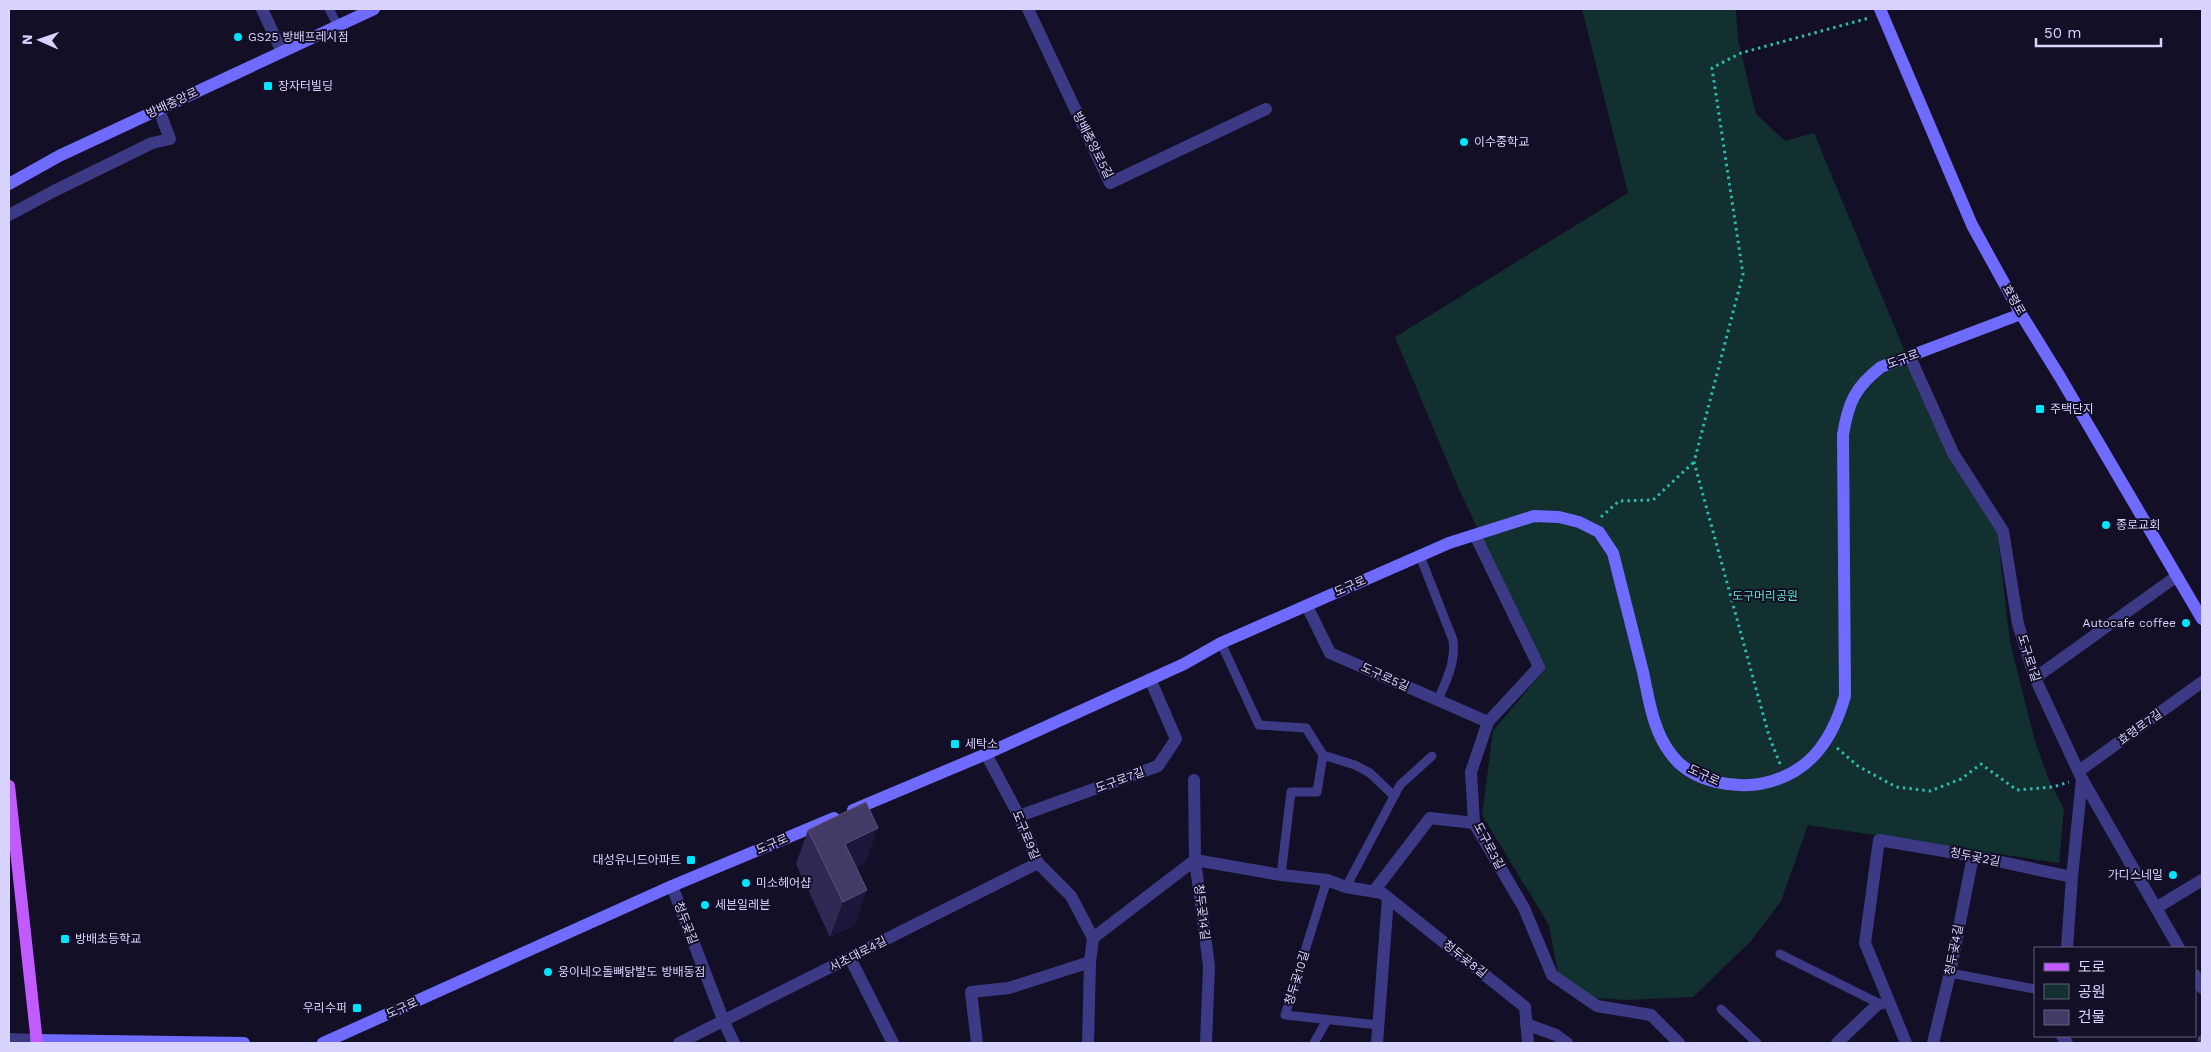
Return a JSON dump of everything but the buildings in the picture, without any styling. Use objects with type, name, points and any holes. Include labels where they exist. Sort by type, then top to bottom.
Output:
[{"type":"main road","points":[[9,786],[37,1042]]},
{"type":"street","points":[[262,9],[282,52]]},
{"type":"street","name":"방배중앙로","points":[[9,184],[59,156],[374,9]]},
{"type":"street","name":"방배중앙로5길","points":[[1028,9],[1110,183],[1266,109]]},
{"type":"street","name":"효령로","points":[[1881,12],[1972,226],[2021,314],[2202,619]]},
{"type":"street","points":[[9,215],[143,147],[170,139],[158,110]]},
{"type":"street","name":"도구로","points":[[323,1043],[672,886],[986,754],[1184,664],[1221,643],[1420,556],[1450,543],[1534,516],[1559,517],[1599,532],[1613,554],[1657,729],[1672,756],[1698,775],[1729,786],[1761,785],[1797,772],[1814,757],[1827,738],[1839,718],[1845,696],[1843,436],[1846,414],[1854,395],[1865,379],[1881,367],[2021,314]]},
{"type":"street","name":"도구로1길","points":[[1910,357],[1953,453],[2003,531],[2018,624],[2035,678],[2080,775],[2178,947]]},
{"type":"street","name":"도구로3길","points":[[1475,535],[1539,667],[1488,722],[1471,772],[1474,823],[1524,908],[1552,975],[1597,1006],[1651,1015],[1679,1043]]},
{"type":"street","points":[[2035,678],[2177,576]]},
{"type":"street","name":"도구로5길","points":[[1307,606],[1330,653],[1488,722]]},
{"type":"street","name":"도구로7길","points":[[1019,816],[1158,766],[1176,739],[1150,680]]},
{"type":"street","name":"효령로7길","points":[[2080,775],[2202,682]]},
{"type":"street","name":"도구로9길","points":[[986,754],[1019,816],[1038,863],[1072,896],[1093,938]]},
{"type":"street","points":[[2067,947],[2080,775]]},
{"type":"street","name":"청두곶14길","points":[[1194,780],[1195,860],[1209,966],[1206,1043]]},
{"type":"street","points":[[1374,891],[1430,818],[1474,823]]},
{"type":"street","name":"청두곶2길","points":[[1892,1008],[1865,943],[1879,840],[1973,856],[2072,877]]},
{"type":"street","name":"청두곶4길","points":[[1932,1043],[1950,973],[1973,856]]},
{"type":"street","points":[[1088,1043],[1090,962],[1093,938],[1195,860]]},
{"type":"street","name":"청두곶8길","points":[[1195,860],[1281,875],[1327,880],[1346,887],[1382,893],[1525,1007],[1528,1043]]},
{"type":"street","name":"서초대로4길","points":[[678,1043],[724,1022],[1038,863]]},
{"type":"street","points":[[2156,908],[2202,880]]},
{"type":"street","name":"청두곶길","points":[[672,886],[724,1022],[734,1043]]},
{"type":"street","points":[[1378,1043],[1388,898]]},
{"type":"street","points":[[850,958],[893,1043]]},
{"type":"street","points":[[977,1043],[971,992],[1009,988],[1090,962]]},
{"type":"street","points":[[2196,977],[2202,988]]},
{"type":"street","points":[[1837,1043],[1878,1004]]},
{"type":"street","points":[[1892,1008],[1906,1043]]},
{"type":"street","points":[[1526,1024],[1556,1035],[1568,1043]]},
{"type":"street","points":[[9,1039],[37,1042],[244,1043]]},
{"type":"lane","points":[[329,9],[338,26]]},
{"type":"lane","points":[[1420,556],[1453,640],[1454,648],[1452,668],[1438,700]]},
{"type":"lane","points":[[1221,643],[1259,725],[1306,728],[1323,755],[1355,765],[1370,773],[1394,796]]},
{"type":"lane","points":[[1281,875],[1291,792],[1317,792],[1323,755]]},
{"type":"lane","points":[[1346,887],[1400,785],[1432,756]]},
{"type":"lane","name":"청두곶10길","points":[[1327,880],[1285,1015],[1379,1025]]},
{"type":"lane","points":[[1780,954],[1878,1004],[1892,1008]]},
{"type":"lane","points":[[1950,973],[2034,989]]},
{"type":"lane","points":[[1722,1009],[1757,1043]]},
{"type":"lane","points":[[1314,1043],[1326,1020]]},
{"type":"path","points":[[1785,776],[1769,736],[1694,462],[1743,274],[1712,68],[1741,53],[1881,12]]},
{"type":"path","points":[[1589,528],[1619,501],[1653,500],[1694,462]]},
{"type":"path","points":[[1827,738],[1858,766],[1896,787],[1930,791],[1961,779],[1981,764],[2017,790],[2053,787],[2080,775]]},
{"type":"green space","name":"도구머리공원","points":[[1582,9],[1736,9],[1738,40],[1756,114],[1785,141],[1814,133],[1942,441],[1996,521],[2010,642],[2035,741],[2049,780],[2064,809],[2059,863],[1808,825],[1781,901],[1751,941],[1693,997],[1627,1000],[1595,998],[1558,974],[1549,925],[1482,815],[1493,731],[1544,670],[1458,487],[1395,337],[1628,193]]},
{"type":"place","name":"GS25 방배프레시점","points":[[238,37]]},
{"type":"place","name":"장자터빌딩","points":[[268,86]]},
{"type":"place","name":"이수중학교","points":[[1464,142]]},
{"type":"place","name":"주택단지","points":[[2040,409]]},
{"type":"place","name":"종로교회","points":[[2106,525]]},
{"type":"place","name":"Autocafe coffee","points":[[2186,623]]},
{"type":"place","name":"세탁소","points":[[955,744]]},
{"type":"place","name":"대성유니드아파트","points":[[691,860]]},
{"type":"place","name":"가디스네일","points":[[2173,875]]},
{"type":"place","name":"미소헤어샵","points":[[746,883]]},
{"type":"place","name":"세븐일레븐","points":[[705,905]]},
{"type":"place","name":"방배초등학교","points":[[65,939]]},
{"type":"place","name":"웅이네오돌뼈닭발도 방배동점","points":[[548,972]]},
{"type":"place","name":"우리수퍼","points":[[357,1008]]}]
